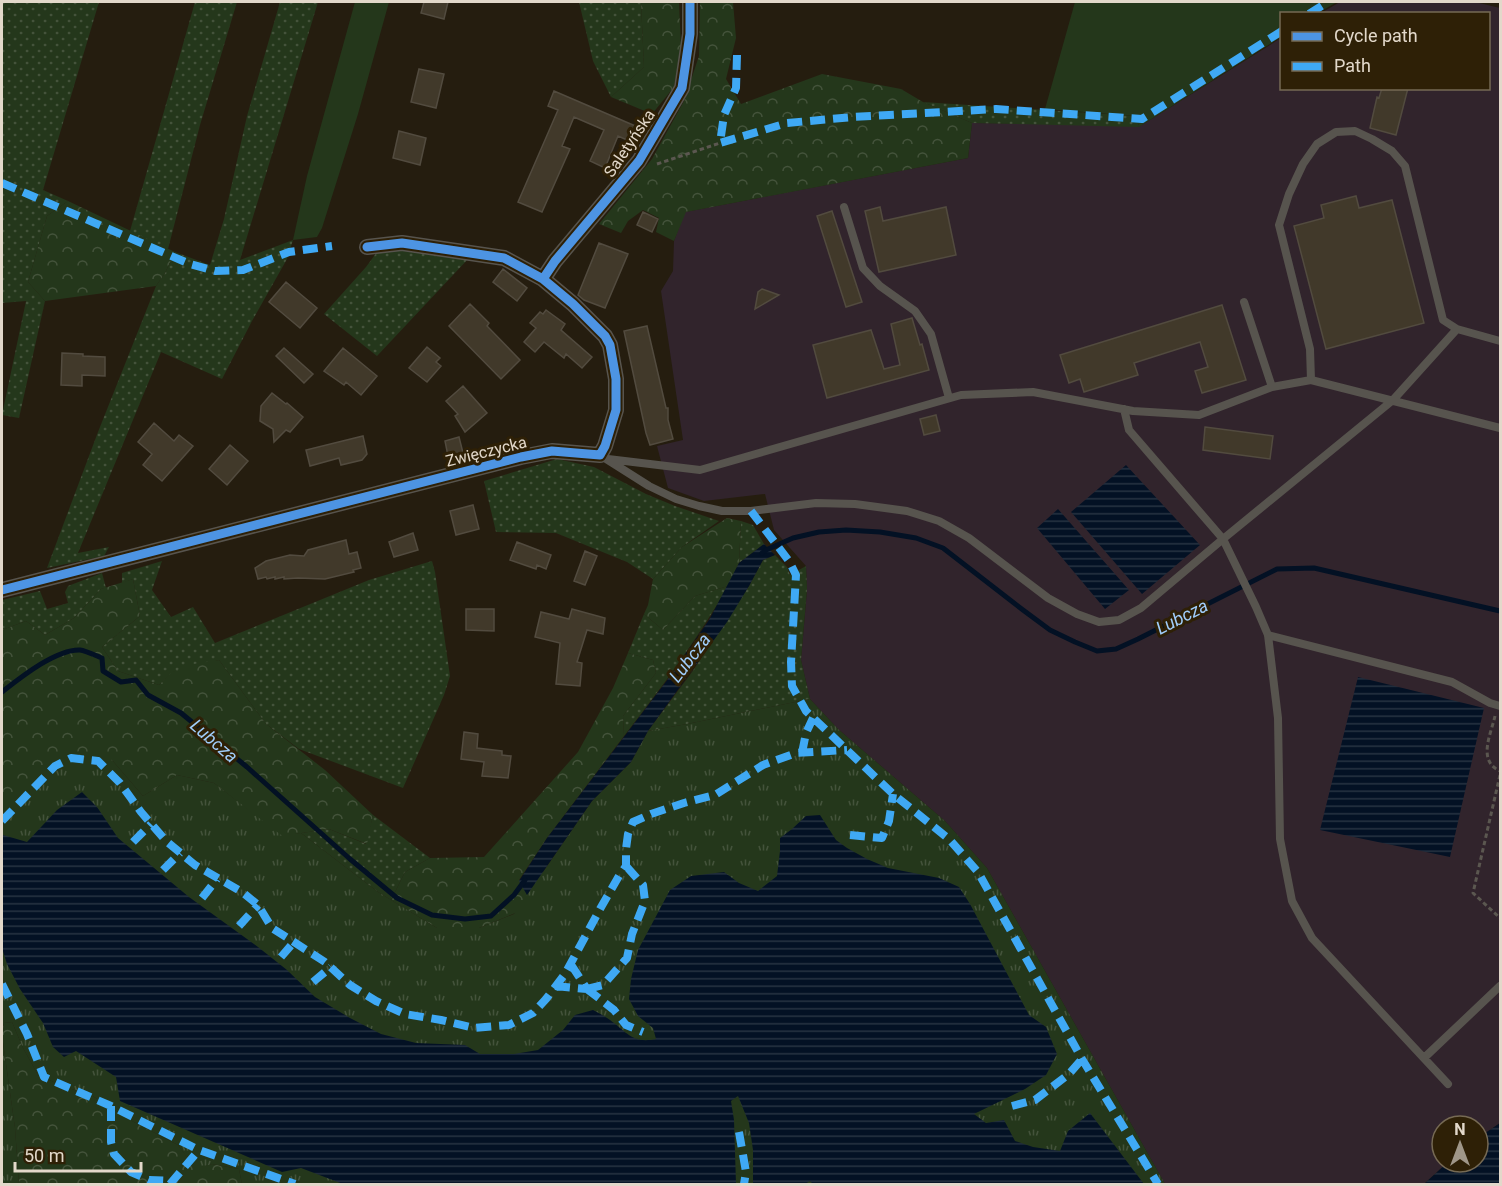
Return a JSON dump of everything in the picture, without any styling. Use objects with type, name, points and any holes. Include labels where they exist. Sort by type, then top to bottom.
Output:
[{"type":"street","name":"Saletyńska","points":[[543,279],[555,261],[639,161],[682,88],[690,34],[690,2]]},
{"type":"street","points":[[367,247],[402,243],[504,258],[543,279],[573,304],[610,345],[616,379],[616,410],[603,456]]},
{"type":"street","name":"Zwięczycka","points":[[2,590],[521,457],[552,451],[603,456]]},
{"type":"lane","points":[[1311,380],[1310,349],[1279,225],[1289,194],[1303,165],[1317,144],[1336,132],[1355,131],[1372,139],[1392,151],[1405,166],[1443,320],[1457,329],[1500,341]]},
{"type":"lane","points":[[844,207],[863,268],[880,286],[915,311],[931,334],[949,398]]},
{"type":"lane","points":[[1244,302],[1272,387]]},
{"type":"lane","points":[[603,456],[649,486],[676,499],[722,511],[751,512],[816,503],[855,504],[907,512],[939,522],[969,538],[1048,598],[1077,614],[1099,622],[1119,620],[1141,608],[1393,400],[1457,329]]},
{"type":"lane","points":[[603,456],[700,470],[961,395],[1033,392],[1124,409],[1199,415],[1272,387],[1311,380],[1500,428]]},
{"type":"lane","points":[[1124,409],[1129,430],[1223,539],[1268,635],[1278,718],[1280,839],[1292,901],[1312,938],[1448,1084]]},
{"type":"lane","points":[[1268,635],[1452,682],[1490,704],[1499,706]]},
{"type":"lane","points":[[1424,1058],[1500,986]]},
{"type":"path","points":[[639,161],[658,164],[720,143]]},
{"type":"path","points":[[1499,706],[1487,756],[1491,765],[1500,771]]},
{"type":"path","points":[[1500,775],[1473,893],[1500,918]]},
{"type":"shaded area","points":[[1340,2],[1475,2],[1500,8],[1500,1123],[1490,1130],[1490,1114],[1430,1114],[1430,1174],[1435,1174],[1424,1184],[1165,1184],[987,868],[945,821],[838,729],[810,699],[801,660],[807,590],[806,566],[774,530],[765,494],[704,501],[668,488],[657,446],[683,440],[661,291],[673,271],[674,241],[685,212],[968,158],[972,123],[1142,125],[1280,39],[1280,90],[1490,90],[1490,12],[1323,12]]},
{"type":"green space","points":[[2,2],[99,2],[43,190],[68,201],[47,216],[28,282],[45,301],[19,418],[2,415],[26,301],[2,303]]},
{"type":"green space","points":[[195,2],[237,2],[200,125],[168,249],[130,231]]},
{"type":"green space","points":[[280,2],[318,2],[240,260],[293,240],[287,259],[222,379],[161,352],[78,553],[109,547],[104,556],[47,568],[156,286],[175,252],[210,265],[224,219],[247,116]]},
{"type":"green space","points":[[355,2],[389,2],[358,114],[322,228],[317,237],[293,240],[307,176]]},
{"type":"green space","points":[[579,2],[641,2],[644,67],[611,97],[593,61]]},
{"type":"green space","points":[[641,2],[679,2],[681,47],[674,87],[652,114],[611,97],[644,67]]},
{"type":"green space","points":[[700,2],[733,2],[736,38],[726,79],[741,104],[822,74],[901,89],[923,102],[972,123],[968,158],[686,212],[674,241],[656,232],[659,218],[643,210],[628,221],[621,233],[599,224],[652,159],[684,101],[699,56]]},
{"type":"green space","points":[[1075,2],[1337,2],[1320,12],[1280,12],[1280,38],[1139,127],[1136,116],[1045,109]]},
{"type":"green space","points":[[923,102],[1136,116],[1139,127],[972,123]]},
{"type":"green space","points":[[68,201],[175,252],[156,286],[45,301],[28,282],[47,216]]},
{"type":"green space","points":[[399,249],[469,258],[377,356],[324,314],[377,252]]},
{"type":"green space","points":[[557,459],[594,467],[646,494],[719,521],[682,547],[653,579],[627,562],[556,533],[496,532],[484,481]]},
{"type":"green space","points":[[727,518],[741,521],[739,563],[728,586],[695,596],[663,630],[644,614],[653,579],[682,547]]},
{"type":"green space","points":[[741,521],[753,525],[764,544],[739,563]]},
{"type":"green space","points":[[775,555],[787,567],[790,575],[806,566],[807,589],[801,660],[810,699],[648,731],[692,672],[749,586],[763,560]]},
{"type":"green space","points":[[162,561],[152,590],[171,617],[193,607],[215,643],[369,580],[432,561],[450,676],[444,695],[403,788],[299,749],[266,724],[219,660],[173,672],[159,685],[118,671],[102,647],[140,616],[133,579],[122,583],[122,573]]},
{"type":"green space","points":[[102,573],[106,588],[101,589],[74,618],[45,635],[26,621],[2,630],[2,600],[40,591],[47,609],[68,603],[65,592],[68,586]]},
{"type":"green space","points":[[133,579],[140,616],[102,647],[118,671],[159,685],[172,672],[194,664],[219,660],[266,724],[325,770],[373,815],[367,844],[329,829],[281,836],[214,783],[177,775],[143,796],[112,760],[2,805],[2,630],[26,621],[45,635],[74,618],[101,589]]},
{"type":"green space","points":[[728,586],[692,644],[624,736],[623,716],[656,673],[653,660],[628,653],[644,614],[663,630],[695,596]]},
{"type":"green space","points":[[628,653],[653,660],[656,673],[623,716],[624,736],[547,838],[519,880],[699,821],[513,914],[479,928],[437,928],[391,900],[405,872],[430,858],[484,857],[578,752],[613,688]]},
{"type":"green space","points":[[810,699],[838,729],[945,821],[987,868],[1165,1184],[242,1184],[239,1169],[212,1164],[195,1169],[178,1145],[132,1121],[91,1095],[38,1075],[12,1022],[4,1023],[2,1035],[2,805],[39,767],[80,751],[112,760],[143,796],[177,775],[214,783],[281,835],[301,833],[378,892],[437,928],[479,928],[514,914],[592,801],[631,762],[648,731]]},
{"type":"green space","points":[[373,815],[430,858],[405,872],[391,900],[301,833],[329,829],[366,844]]},
{"type":"green space","points":[[12,1022],[38,1075],[91,1095],[132,1121],[178,1145],[195,1168],[212,1164],[239,1169],[242,1184],[19,1184],[15,1128],[2,1035],[4,1023]]},
{"type":"green space","points":[[2,1035],[15,1128],[19,1184],[2,1184]]},
{"type":"water","points":[[1126,465],[1200,545],[1142,594],[1071,512]]},
{"type":"water","points":[[1058,509],[1129,590],[1105,609],[1037,528]]},
{"type":"water","points":[[764,544],[775,555],[763,560],[727,622],[648,731],[631,762],[592,801],[527,895],[519,881],[547,838],[668,679],[709,620],[739,563]]},
{"type":"water","points":[[1358,677],[1484,708],[1450,857],[1320,830]]},
{"type":"water","points":[[82,792],[97,807],[118,838],[189,897],[287,970],[315,997],[381,1034],[416,1043],[465,1045],[480,1054],[514,1054],[538,1050],[563,1030],[575,1015],[593,1010],[635,1038],[656,1039],[653,1028],[638,1016],[629,999],[638,950],[670,890],[691,876],[724,872],[739,883],[758,891],[777,876],[780,838],[806,816],[820,815],[836,840],[867,859],[888,868],[939,878],[959,887],[1029,1015],[1046,1027],[1057,1054],[1046,1075],[1025,1089],[974,1114],[986,1123],[1004,1120],[1015,1141],[1033,1147],[1060,1151],[1068,1131],[1090,1113],[1144,1184],[813,1184],[810,1181],[805,1184],[753,1184],[753,1150],[749,1123],[738,1096],[731,1101],[734,1120],[736,1184],[343,1184],[301,1168],[282,1172],[120,1101],[116,1077],[76,1051],[64,1057],[53,1047],[43,1023],[20,989],[7,964],[2,948],[3,835],[27,842],[57,810]]},
{"type":"water","points":[[1500,1123],[1500,1184],[1424,1184],[1435,1174],[1490,1174],[1490,1130]]},
{"type":"building","points":[[424,2],[448,2],[444,19],[421,13]]},
{"type":"building","points":[[419,69],[444,74],[436,108],[411,102]]},
{"type":"building","points":[[1381,90],[1407,90],[1396,135],[1370,128],[1377,97],[1379,98]]},
{"type":"building","points":[[554,91],[640,128],[634,143],[618,136],[605,168],[590,161],[604,130],[574,117],[562,146],[570,149],[542,212],[518,202],[558,110],[548,106]]},
{"type":"building","points":[[399,131],[426,138],[420,165],[393,158]]},
{"type":"building","points":[[1356,196],[1359,208],[1392,200],[1424,323],[1326,349],[1294,226],[1324,218],[1321,205]]},
{"type":"building","points":[[880,207],[883,221],[946,207],[956,255],[879,272],[865,211]]},
{"type":"building","points":[[832,211],[862,302],[846,307],[817,216]]},
{"type":"building","points":[[643,212],[658,219],[652,232],[637,225]]},
{"type":"building","points":[[599,243],[628,254],[605,308],[584,300],[578,295]]},
{"type":"building","points":[[503,269],[527,288],[517,301],[493,282]]},
{"type":"building","points":[[286,282],[317,308],[300,328],[269,302]]},
{"type":"building","points":[[762,289],[779,295],[755,309],[758,292]]},
{"type":"building","points":[[470,304],[489,323],[487,326],[520,360],[501,379],[449,326]]},
{"type":"building","points":[[1222,305],[1246,380],[1202,393],[1195,371],[1208,367],[1200,342],[1134,363],[1138,375],[1084,392],[1080,379],[1069,383],[1060,355]]},
{"type":"building","points":[[546,310],[565,324],[561,330],[592,357],[582,368],[566,354],[564,358],[544,342],[535,352],[524,342],[536,328],[530,323],[540,312],[543,314]]},
{"type":"building","points":[[912,318],[929,370],[827,398],[813,345],[871,330],[884,369],[900,365],[891,324]]},
{"type":"building","points":[[647,326],[666,408],[668,408],[668,420],[673,439],[650,445],[624,331]]},
{"type":"building","points":[[427,347],[440,358],[436,362],[441,366],[427,382],[409,368]]},
{"type":"building","points":[[284,348],[313,374],[304,383],[276,356]]},
{"type":"building","points":[[343,348],[377,376],[361,395],[346,382],[344,385],[324,371]]},
{"type":"building","points":[[62,353],[105,357],[105,376],[82,375],[82,386],[61,385]]},
{"type":"building","points":[[463,386],[487,413],[465,432],[455,416],[458,414],[446,401]]},
{"type":"building","points":[[272,393],[303,417],[290,432],[286,430],[274,442],[273,429],[260,421],[261,406]]},
{"type":"building","points":[[936,415],[940,431],[924,435],[920,419]]},
{"type":"building","points":[[154,423],[174,441],[179,435],[193,446],[162,481],[143,465],[152,454],[138,442]]},
{"type":"building","points":[[1205,427],[1273,436],[1270,459],[1203,450]]},
{"type":"building","points":[[363,436],[367,454],[362,460],[341,465],[339,458],[310,466],[306,450]]},
{"type":"building","points":[[459,437],[463,453],[448,456],[445,441]]},
{"type":"building","points":[[230,445],[248,461],[227,485],[209,469]]},
{"type":"building","points":[[473,505],[479,529],[456,535],[450,511]]},
{"type":"building","points":[[413,533],[418,550],[394,557],[389,542]]},
{"type":"building","points":[[346,540],[349,554],[357,552],[361,568],[353,570],[354,572],[325,579],[284,579],[284,577],[275,579],[275,577],[267,579],[266,577],[258,579],[255,568],[266,561],[290,555],[304,556],[308,550]]},
{"type":"building","points":[[517,542],[551,555],[546,569],[537,565],[536,569],[510,560]]},
{"type":"building","points":[[585,551],[597,556],[585,585],[574,581]]},
{"type":"building","points":[[466,609],[494,609],[494,631],[466,630]]},
{"type":"building","points":[[572,609],[605,618],[603,634],[587,630],[577,662],[582,663],[580,686],[556,684],[560,643],[535,637],[541,612],[569,619]]},
{"type":"building","points":[[464,732],[478,734],[477,748],[502,751],[502,755],[511,756],[508,778],[482,776],[484,762],[461,759]]},
{"type":"waterway","name":"Lubcza","points":[[762,553],[793,538],[819,532],[846,530],[880,532],[916,538],[943,548],[1050,630],[1097,651],[1116,649],[1138,639],[1277,569],[1314,568],[1500,611]]},
{"type":"waterway","name":"Lubcza","points":[[2,692],[28,672],[60,654],[70,651],[86,651],[102,658],[103,671],[121,682],[136,680],[148,695],[181,713],[247,767],[397,898],[432,915],[465,919],[491,916],[514,895],[525,880]]},
{"type":"marked path","points":[[1312,12],[1328,2]]},
{"type":"marked path","points":[[737,55],[736,88],[724,115],[720,143],[787,123],[853,117],[996,109],[1142,119],[1280,32]]},
{"type":"marked path","points":[[2,183],[190,264],[215,271],[243,270],[289,252],[332,246]]},
{"type":"marked path","points":[[751,511],[789,561],[796,575],[791,662],[792,686],[806,711],[893,794],[949,839],[978,872],[1082,1059],[1158,1184]]},
{"type":"marked path","points":[[802,753],[806,733],[813,718]]},
{"type":"marked path","points":[[2,821],[55,766],[71,758],[98,761],[120,783],[166,841],[195,865],[242,892],[258,905],[272,928],[325,962],[350,985],[376,1001],[405,1014],[474,1028],[509,1025],[533,1013],[546,999],[565,974],[626,866],[628,834],[633,822],[684,803],[715,795],[763,765],[796,753],[847,750]]},
{"type":"marked path","points":[[850,835],[882,838],[889,821],[893,794]]},
{"type":"marked path","points":[[133,842],[151,824]]},
{"type":"marked path","points":[[163,870],[180,853]]},
{"type":"marked path","points":[[587,989],[603,985],[627,958],[632,934],[645,901],[643,885],[626,866]]},
{"type":"marked path","points":[[202,898],[217,879]]},
{"type":"marked path","points":[[239,926],[258,905]]},
{"type":"marked path","points":[[281,957],[294,942]]},
{"type":"marked path","points":[[555,986],[587,989],[570,963]]},
{"type":"marked path","points":[[313,982],[331,967]]},
{"type":"marked path","points":[[2,984],[27,1034],[44,1077],[111,1106],[199,1150],[295,1184]]},
{"type":"marked path","points":[[587,989],[614,1010],[626,1025],[643,1032]]},
{"type":"marked path","points":[[1012,1106],[1035,1100],[1069,1074],[1082,1059]]},
{"type":"marked path","points":[[111,1106],[111,1142],[114,1154],[131,1172],[149,1180],[173,1181]]},
{"type":"marked path","points":[[739,1132],[746,1172],[744,1184]]},
{"type":"marked path","points":[[170,1184],[199,1150]]},
{"type":"cycle path","points":[[543,279],[555,261],[639,161],[682,88],[690,34],[690,2]]},
{"type":"cycle path","points":[[2,590],[521,457],[552,451],[600,455],[616,410],[616,379],[610,345],[605,336],[573,304],[543,279],[504,258],[402,243],[367,247]]}]
